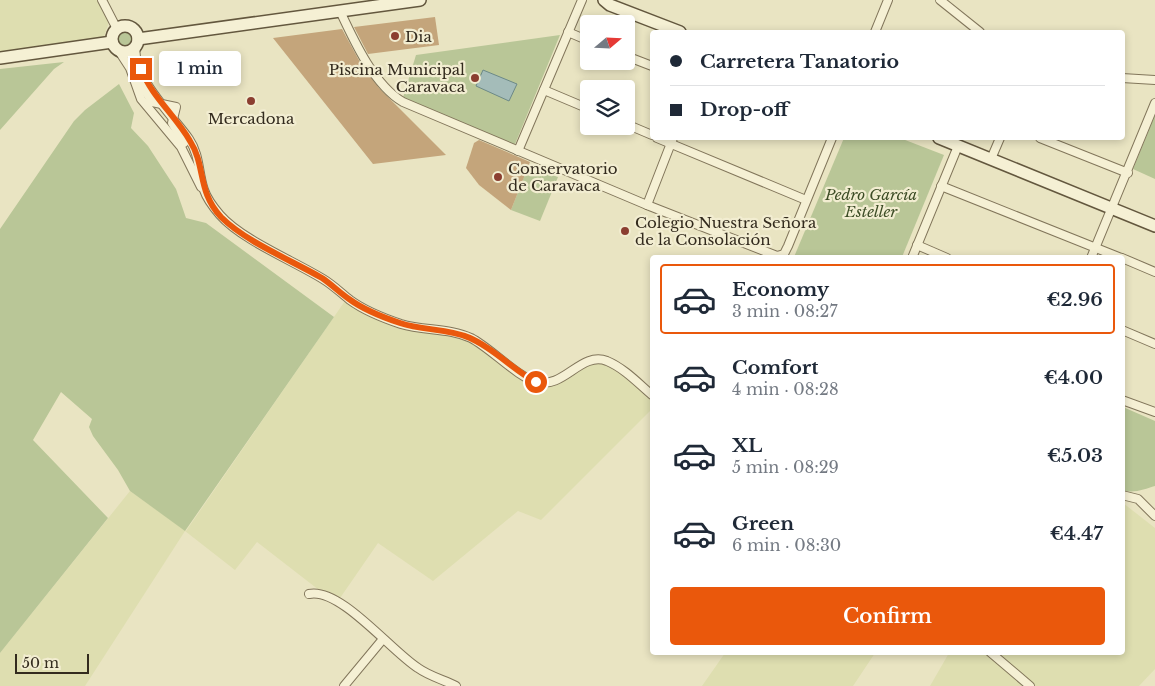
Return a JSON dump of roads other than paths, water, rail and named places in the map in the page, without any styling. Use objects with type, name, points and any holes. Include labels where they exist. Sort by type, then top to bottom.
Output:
[{"type":"main road","points":[[0,58],[115,47],[130,51],[137,42],[420,0]]},
{"type":"main road","points":[[607,2],[675,30]]},
{"type":"main road","points":[[115,47],[112,34],[117,29],[125,26],[132,29],[137,42]]},
{"type":"main road","points":[[944,140],[1155,226]]},
{"type":"street","points":[[102,0],[117,29]]},
{"type":"street","points":[[518,151],[582,0]]},
{"type":"street","points":[[876,30],[888,0]]},
{"type":"street","points":[[940,0],[978,30]]},
{"type":"street","points":[[340,11],[364,58],[394,97],[647,205],[778,255]]},
{"type":"street","points":[[568,32],[580,37]]},
{"type":"street","points":[[137,42],[135,51],[144,78],[163,106]]},
{"type":"street","points":[[115,47],[150,100],[163,106],[176,107],[172,117],[174,128],[188,150],[192,170]]},
{"type":"street","points":[[635,59],[650,65]]},
{"type":"street","points":[[130,68],[142,99],[180,147],[204,191],[221,217],[270,250],[323,279],[365,309],[401,324],[452,332],[470,338],[536,382],[550,382],[583,364],[599,359],[615,366],[650,394]]},
{"type":"street","points":[[1125,78],[1155,80]]},
{"type":"street","points":[[544,90],[580,105]]},
{"type":"street","points":[[1093,255],[1155,103]]},
{"type":"street","points":[[172,117],[193,146],[204,191]]},
{"type":"street","points":[[635,128],[650,135]]},
{"type":"street","points":[[647,205],[672,140],[806,200]]},
{"type":"street","points":[[783,255],[788,246],[829,140]]},
{"type":"street","points":[[991,159],[999,140]]},
{"type":"street","points":[[1045,140],[1128,173]]},
{"type":"street","points":[[913,255],[958,146]]},
{"type":"street","points":[[941,186],[1115,255]]},
{"type":"street","points":[[917,245],[940,255]]},
{"type":"street","points":[[1125,259],[1155,272]]},
{"type":"street","points":[[1125,331],[1155,344]]},
{"type":"street","points":[[1125,401],[1155,412]]},
{"type":"street","points":[[1125,496],[1138,499],[1155,516]]},
{"type":"street","points":[[309,594],[319,593],[338,601],[418,669],[456,686]]},
{"type":"street","points":[[344,686],[383,639]]},
{"type":"street","points":[[994,655],[1030,686]]},
{"type":"water","points":[[483,70],[517,84],[509,101],[476,86]]},
{"type":"place","name":"Dia","points":[[395,36]]},
{"type":"place","name":"Piscina Municipal Caravaca","points":[[475,78]]},
{"type":"place","name":"Mercadona","points":[[251,101]]},
{"type":"place","name":"Conservatorio de Caravaca","points":[[498,177]]},
{"type":"place","name":"Colegio Nuestra Señora de la Consolación","points":[[625,231]]},
{"type":"park label","name":"Pedro García Esteller","points":[[871,202]]}]
